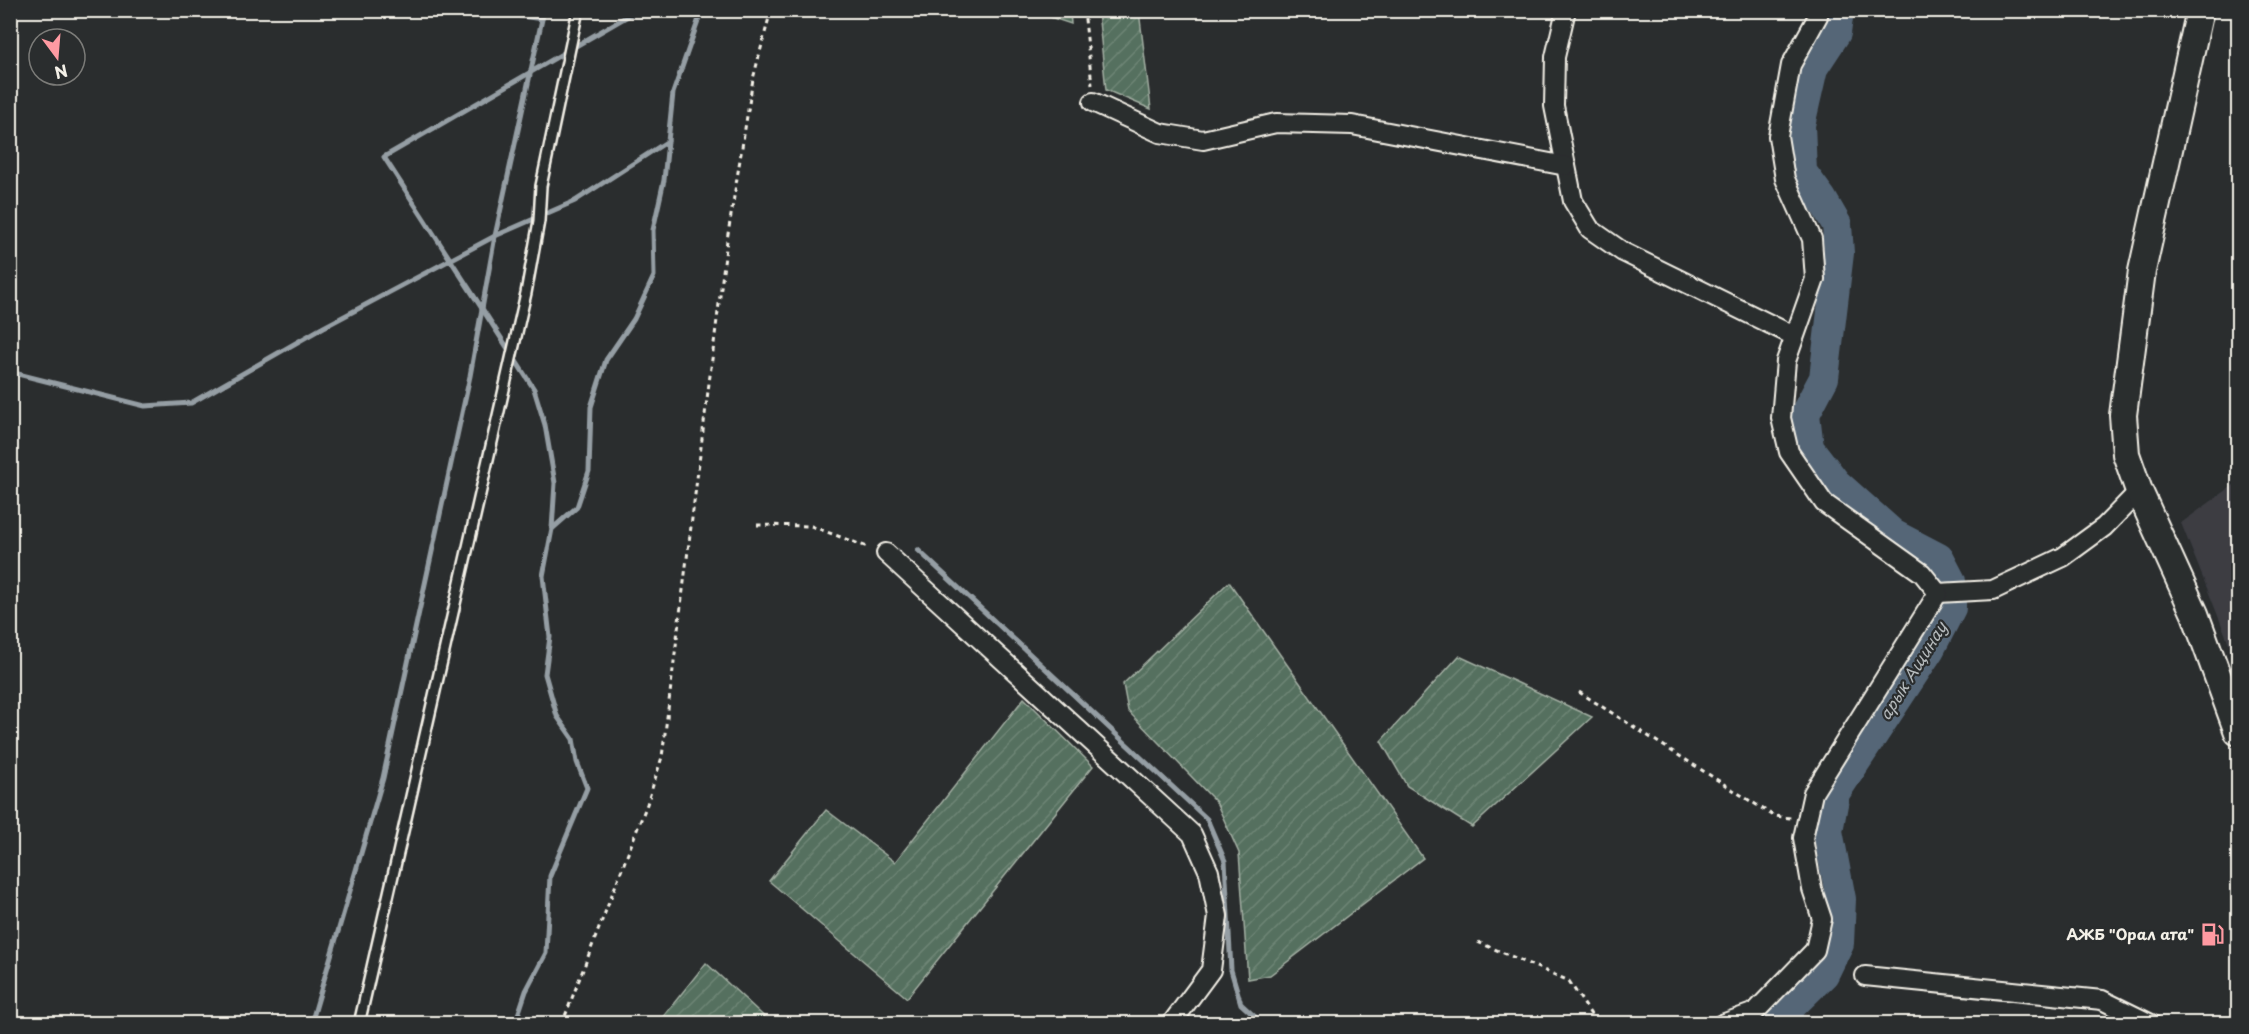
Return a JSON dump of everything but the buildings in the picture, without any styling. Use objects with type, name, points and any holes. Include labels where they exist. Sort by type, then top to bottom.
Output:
[{"type":"main road","points":[[2200,10],[2142,271],[2123,415],[2126,454],[2139,491],[2195,614],[2238,732]]},
{"type":"street","points":[[1566,10],[1555,57],[1554,106],[1573,201],[1590,229],[1623,252],[1794,336]]},
{"type":"street","points":[[1818,16],[1791,65],[1778,136],[1785,179],[1812,239],[1815,269],[1815,279],[1785,361],[1781,418],[1789,452],[1824,503],[1922,573],[1939,593]]},
{"type":"street","points":[[1093,102],[1160,134],[1203,140],[1276,123],[1352,125],[1566,166]]},
{"type":"street","points":[[1939,593],[1993,590],[2063,557],[2104,527],[2139,491]]},
{"type":"street","points":[[886,553],[1192,834],[1209,872],[1218,916],[1211,970],[1171,1023]]},
{"type":"street","points":[[1722,1023],[1755,1012],[1815,950],[1822,919],[1812,889],[1803,838],[1813,793],[1939,593]]},
{"type":"street","points":[[1865,976],[2102,1000],[2151,1023]]},
{"type":"lane","points":[[358,1023],[526,293],[539,220],[541,186],[578,10]]},
{"type":"path","points":[[562,1023],[647,804],[662,757],[727,240],[753,79],[771,10]]},
{"type":"path","points":[[1084,10],[1093,102]]},
{"type":"path","points":[[757,525],[810,526],[886,553]]},
{"type":"path","points":[[1579,692],[1774,816],[1807,819]]},
{"type":"path","points":[[1478,942],[1569,981],[1597,1023]]},
{"type":"shaded area","points":[[2238,482],[2238,666],[2181,523]]},
{"type":"green space","points":[[1032,11],[1070,11],[1071,24]]},
{"type":"green space","points":[[1098,11],[1139,11],[1151,109],[1106,90]]},
{"type":"green space","points":[[1229,582],[1423,858],[1270,975],[1248,979],[1239,853],[1216,802],[1128,711],[1123,684]]},
{"type":"green space","points":[[1459,656],[1592,717],[1472,827],[1407,786],[1381,741]]},
{"type":"green space","points":[[1024,698],[1093,766],[907,998],[769,881],[826,810],[895,862]]},
{"type":"green space","points":[[706,963],[771,1023],[658,1023]]},
{"type":"waterway","points":[[481,10],[542,19]]},
{"type":"waterway","points":[[311,1024],[383,778],[470,376],[495,236],[544,10]]},
{"type":"waterway","points":[[552,529],[555,483],[545,425],[534,389],[384,157],[638,10]]},
{"type":"waterway","points":[[515,1024],[526,991],[546,953],[550,876],[587,788],[577,762],[573,739],[557,716],[545,674],[550,637],[543,576],[552,529],[577,507],[589,471],[591,407],[606,360],[634,319],[654,276],[653,230],[664,180],[673,93],[702,10]]},
{"type":"waterway","name":"арык Ащинау","points":[[1773,1024],[1824,974],[1839,943],[1841,899],[1828,831],[1835,793],[1930,649],[1951,608],[1951,581],[1939,558],[1893,534],[1836,483],[1809,448],[1805,414],[1824,378],[1839,253],[1837,225],[1822,199],[1802,172],[1800,125],[1813,68],[1836,33],[1839,10]]},
{"type":"waterway","points":[[10,372],[145,406],[191,403],[322,328],[495,236],[575,201],[668,141]]},
{"type":"waterway","points":[[918,550],[1207,819],[1225,861],[1231,970],[1241,1004],[1263,1024]]},
{"type":"place","name":"АЖБ \"Орал ата\"","points":[[2212,935]]}]
